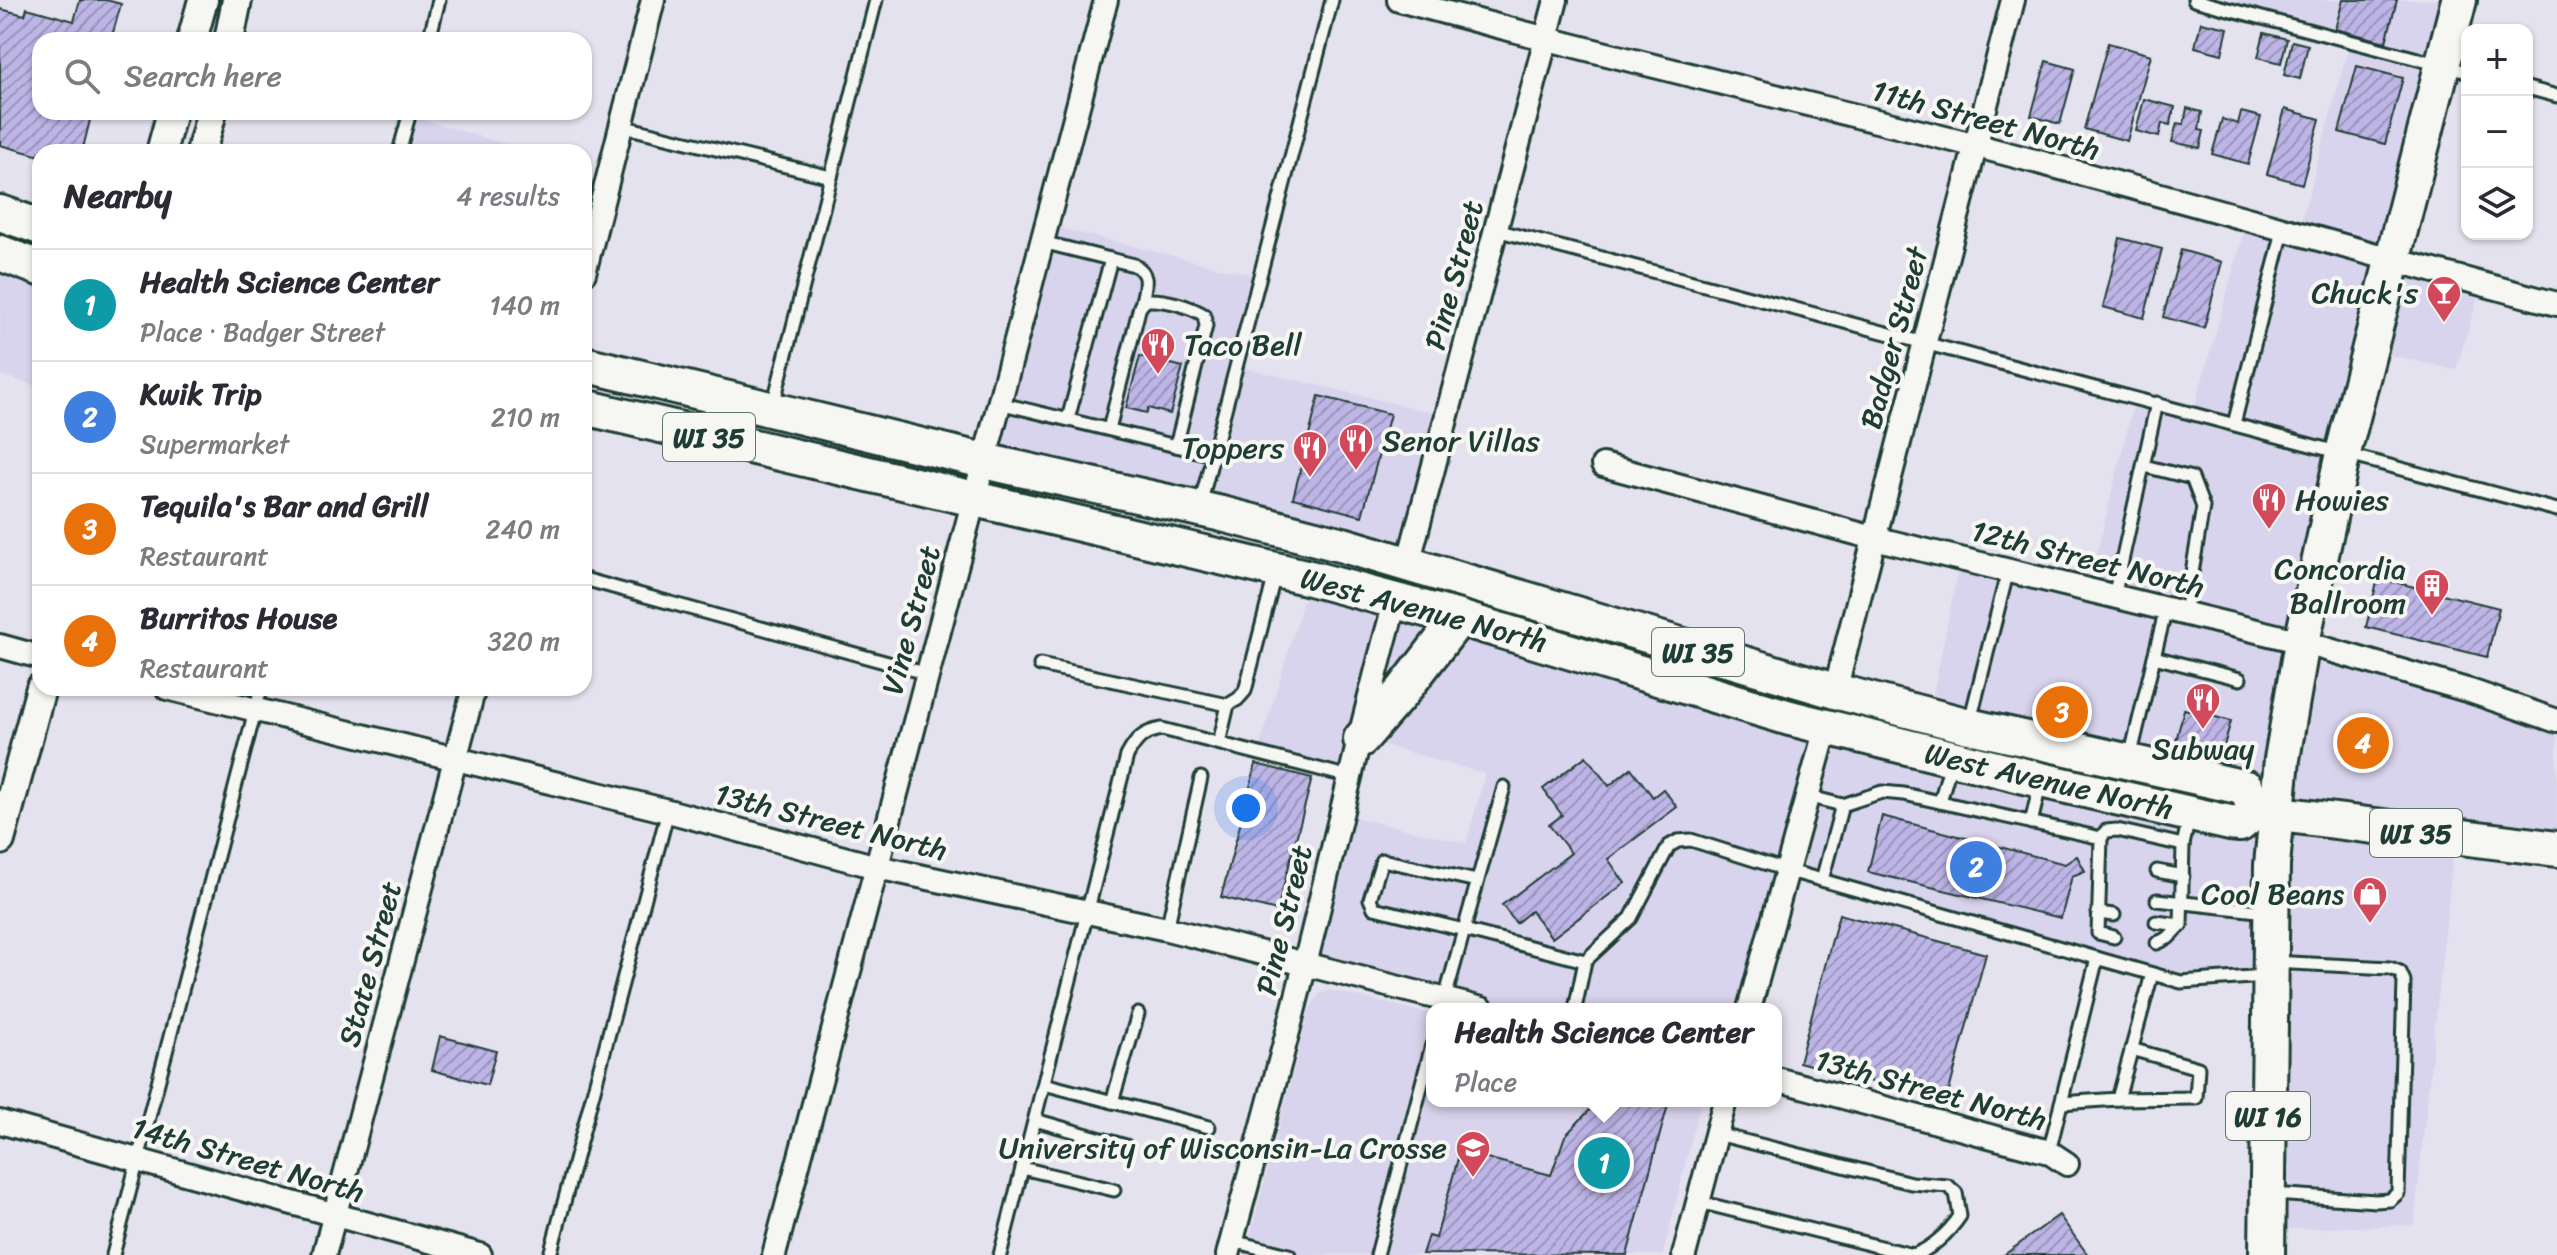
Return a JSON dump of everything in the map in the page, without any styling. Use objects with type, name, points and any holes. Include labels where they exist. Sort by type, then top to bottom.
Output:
[{"type":"main road","name":"WI 16","points":[[2267,1255],[2271,912],[2266,813],[2343,453],[2392,261],[2455,68],[2459,0]]},
{"type":"main road","points":[[0,213],[32,224]]},
{"type":"main road","points":[[0,253],[32,265]]},
{"type":"main road","name":"WI 35","points":[[592,366],[984,461]]},
{"type":"main road","name":"West Avenue North","points":[[592,409],[1396,599],[1826,728],[2041,780],[2187,830],[2240,824],[2266,813],[2246,788],[1969,726],[1835,691],[1408,564],[1199,509],[984,461]]},
{"type":"main road","points":[[1361,739],[1459,618]]},
{"type":"main road","name":"WI 35","points":[[2266,813],[2557,849]]},
{"type":"street","points":[[194,32],[203,0]]},
{"type":"street","points":[[231,32],[237,0]]},
{"type":"street","points":[[592,241],[653,0]]},
{"type":"street","name":"Vine Street","points":[[774,1255],[1106,0]]},
{"type":"street","name":"11th Street North","points":[[1399,0],[1545,40],[1975,146],[2557,304]]},
{"type":"street","name":"Pine Street","points":[[1408,564],[1556,0]]},
{"type":"street","name":"Badger Street","points":[[1835,691],[2013,0]]},
{"type":"street","points":[[163,144],[170,120]]},
{"type":"street","points":[[203,144],[210,120]]},
{"type":"street","name":"12th Street North","points":[[1603,465],[1874,538],[2302,642],[2470,691],[2557,721]]},
{"type":"street","name":"Pine Street","points":[[1230,1248],[1305,965],[1361,739],[1372,682],[1396,599]]},
{"type":"street","points":[[0,646],[32,655]]},
{"type":"street","points":[[0,840],[39,696]]},
{"type":"street","name":"13th Street North","points":[[234,696],[259,699],[456,758],[877,867],[1167,929],[1439,1003]]},
{"type":"street","name":"State Street","points":[[324,1255],[472,696]]},
{"type":"street","points":[[1751,1003],[1826,728]]},
{"type":"street","name":"13th Street North","points":[[1782,1081],[2058,1158]]},
{"type":"street","points":[[1684,1255],[1724,1107]]},
{"type":"street","name":"14th Street North","points":[[0,1122],[480,1255]]},
{"type":"lane","points":[[431,32],[439,0]]},
{"type":"lane","points":[[772,410],[876,0]]},
{"type":"lane","points":[[1199,509],[1332,0]]},
{"type":"lane","points":[[2194,0],[2455,68]]},
{"type":"lane","points":[[2533,90],[2557,96]]},
{"type":"lane","points":[[401,144],[408,120]]},
{"type":"lane","points":[[621,126],[831,177]]},
{"type":"lane","points":[[1496,230],[2557,510]]},
{"type":"lane","points":[[2234,424],[2283,231]]},
{"type":"lane","points":[[1042,242],[1143,269],[1147,278],[1109,429]]},
{"type":"lane","points":[[1068,419],[1111,259]]},
{"type":"lane","points":[[1140,306],[1147,300],[1156,299],[1195,309],[1204,315],[1206,326],[1176,446]]},
{"type":"lane","points":[[999,403],[1213,455]]},
{"type":"lane","points":[[2114,597],[2157,403]]},
{"type":"lane","points":[[2129,763],[2154,657],[2175,611],[2203,507],[2192,478],[2144,466]]},
{"type":"lane","points":[[1040,665],[1228,705],[1245,691],[1276,570]]},
{"type":"lane","points":[[1969,726],[2008,570]]},
{"type":"lane","points":[[592,581],[928,674]]},
{"type":"lane","points":[[2154,657],[2240,679]]},
{"type":"lane","points":[[113,1255],[259,699]]},
{"type":"lane","points":[[1219,743],[1228,705]]},
{"type":"lane","points":[[1000,1255],[1127,756],[1134,742],[1146,731],[1162,729],[1350,777]]},
{"type":"lane","points":[[1940,802],[1952,759]]},
{"type":"lane","points":[[1167,929],[1201,778]]},
{"type":"lane","points":[[2031,823],[2041,780]]},
{"type":"lane","points":[[1443,1003],[1504,787]]},
{"type":"lane","points":[[1807,796],[1842,805],[1882,792],[2101,838]]},
{"type":"lane","points":[[1822,880],[1842,805]]},
{"type":"lane","points":[[550,1255],[668,811]]},
{"type":"lane","points":[[2114,937],[2098,933],[2101,838],[2106,831],[2187,830],[2181,925],[2168,938],[2157,943]]},
{"type":"lane","points":[[1576,1003],[1585,961],[1631,918],[1669,846],[1678,841],[1691,840],[2181,982],[2270,969],[2390,968],[2400,972],[2404,981],[2398,1193],[2390,1200],[2376,1201],[2267,1194]]},
{"type":"lane","points":[[1477,881],[1382,860],[1370,899],[1374,908],[1585,961]]},
{"type":"lane","points":[[2100,862],[2114,864]]},
{"type":"lane","points":[[2157,871],[2183,876]]},
{"type":"lane","points":[[2099,890],[2114,892]]},
{"type":"lane","points":[[2157,900],[2271,912]]},
{"type":"lane","points":[[2098,913],[2114,915]]},
{"type":"lane","points":[[2156,922],[2181,925]]},
{"type":"lane","points":[[2058,1158],[2061,1103],[2097,958]]},
{"type":"lane","points":[[2118,1099],[2152,974]]},
{"type":"lane","points":[[1112,1102],[1138,1014]]},
{"type":"lane","points":[[2061,1103],[2196,1098],[2198,1068],[2131,1049]]},
{"type":"lane","points":[[1377,1255],[1426,1068]]},
{"type":"lane","points":[[1044,1084],[1209,1127]]},
{"type":"lane","points":[[1035,1120],[1126,1146]]},
{"type":"lane","points":[[1699,1202],[1913,1255],[1922,1252],[1953,1226],[1960,1216],[1956,1193],[1948,1186],[1911,1183],[1717,1134]]},
{"type":"lane","points":[[1022,1168],[1114,1190]]},
{"type":"lane","points":[[1230,1248],[1289,1255]]},
{"type":"shaded area","points":[[2232,0],[2459,0],[2392,261],[2482,284],[2456,370],[2370,351],[2302,642],[2557,730],[2557,849],[2455,838],[2414,1225],[2267,1230],[2270,977],[2181,982],[1787,870],[1751,1003],[1458,1003],[1305,965],[1341,814],[1466,843],[1485,774],[1361,739],[1350,777],[1258,752],[1310,578],[1919,745],[2023,755],[1929,715],[1960,559],[2088,590],[2135,397],[2193,412],[2247,221],[2297,235],[2308,197],[2350,41],[2230,9]]},
{"type":"shaded area","points":[[408,120],[423,120],[507,144],[402,144]]},
{"type":"shaded area","points":[[1047,225],[1260,277],[1237,366],[1448,416],[1408,564],[984,461]]},
{"type":"shaded area","points":[[0,270],[32,280],[32,385],[0,375]]},
{"type":"shaded area","name":"University of Wisconsin-La Crosse","points":[[1330,990],[1426,1013],[1426,1107],[1700,1107],[1663,1255],[1245,1255],[1309,1011],[1319,994]]},
{"type":"building","points":[[80,0],[106,0],[121,4],[113,32],[32,32],[32,120],[90,120],[84,144],[32,144],[32,154],[0,145],[0,9],[25,15],[27,8],[74,21]]},
{"type":"building","points":[[2343,0],[2397,0],[2386,42],[2335,29]]},
{"type":"building","points":[[2201,22],[2228,28],[2222,54],[2195,47]]},
{"type":"building","points":[[2264,33],[2287,39],[2281,63],[2258,57]]},
{"type":"building","points":[[2292,41],[2308,45],[2300,79],[2284,75]]},
{"type":"building","points":[[2108,43],[2151,55],[2127,141],[2084,129]]},
{"type":"building","points":[[2046,61],[2075,69],[2060,124],[2031,116]]},
{"type":"building","points":[[2357,66],[2403,78],[2385,144],[2339,132]]},
{"type":"building","points":[[2144,99],[2175,107],[2170,125],[2162,123],[2159,137],[2136,131]]},
{"type":"building","points":[[2187,108],[2202,112],[2199,130],[2204,131],[2200,148],[2172,142],[2177,123],[2184,124]]},
{"type":"building","points":[[2285,109],[2320,119],[2302,184],[2267,174]]},
{"type":"building","points":[[2241,112],[2261,117],[2248,164],[2212,154],[2222,119],[2238,124]]},
{"type":"building","points":[[2120,238],[2162,249],[2144,318],[2103,307]]},
{"type":"building","points":[[2181,250],[2222,262],[2204,328],[2163,317]]},
{"type":"building","points":[[1140,356],[1183,367],[1170,414],[1148,408],[1147,413],[1126,408]]},
{"type":"building","points":[[1319,396],[1390,414],[1362,516],[1293,498]]},
{"type":"building","name":"Concordia Ballroom","points":[[2378,578],[2499,608],[2487,657],[2366,627]]},
{"type":"building","name":"Subway","points":[[2184,709],[2231,721],[2222,753],[2176,741]]},
{"type":"building","points":[[1586,756],[1609,786],[1631,768],[1653,797],[1663,789],[1677,807],[1608,859],[1625,883],[1552,938],[1531,911],[1516,923],[1502,905],[1571,853],[1549,825],[1562,815],[1543,789]]},
{"type":"building","points":[[1256,764],[1312,778],[1277,911],[1221,897]]},
{"type":"building","points":[[1882,816],[2065,864],[2077,856],[2085,871],[2072,876],[2061,918],[1868,872]]},
{"type":"building","points":[[1839,914],[1986,954],[1946,1102],[1799,1062]]},
{"type":"building","points":[[440,1036],[496,1051],[487,1085],[432,1070]]},
{"type":"building","points":[[1592,1107],[1667,1107],[1627,1255],[1422,1254],[1428,1236],[1436,1238],[1460,1151],[1551,1175],[1565,1136]]},
{"type":"building","points":[[2059,1215],[2088,1255],[2004,1255]]},
{"type":"place","name":"Chuck's","points":[[2444,324]]},
{"type":"place","name":"Taco Bell","points":[[1158,376]]},
{"type":"place","name":"Senor Villas","points":[[1356,472]]},
{"type":"place","name":"Toppers","points":[[1310,479]]},
{"type":"place","name":"Howies","points":[[2269,531]]},
{"type":"place","name":"Concordia Ballroom","points":[[2432,617]]},
{"type":"place","name":"Tequila's Bar and Grill","points":[[2062,712]]},
{"type":"place","name":"Subway","points":[[2203,731]]},
{"type":"place","name":"Burritos House","points":[[2363,743]]},
{"type":"place","name":"Kwik Trip","points":[[1976,867]]},
{"type":"place","name":"Cool Beans","points":[[2370,925]]},
{"type":"place","name":"Health Science Center","points":[[1604,1163]]},
{"type":"place","name":"University of Wisconsin-La Crosse","points":[[1473,1179]]}]
